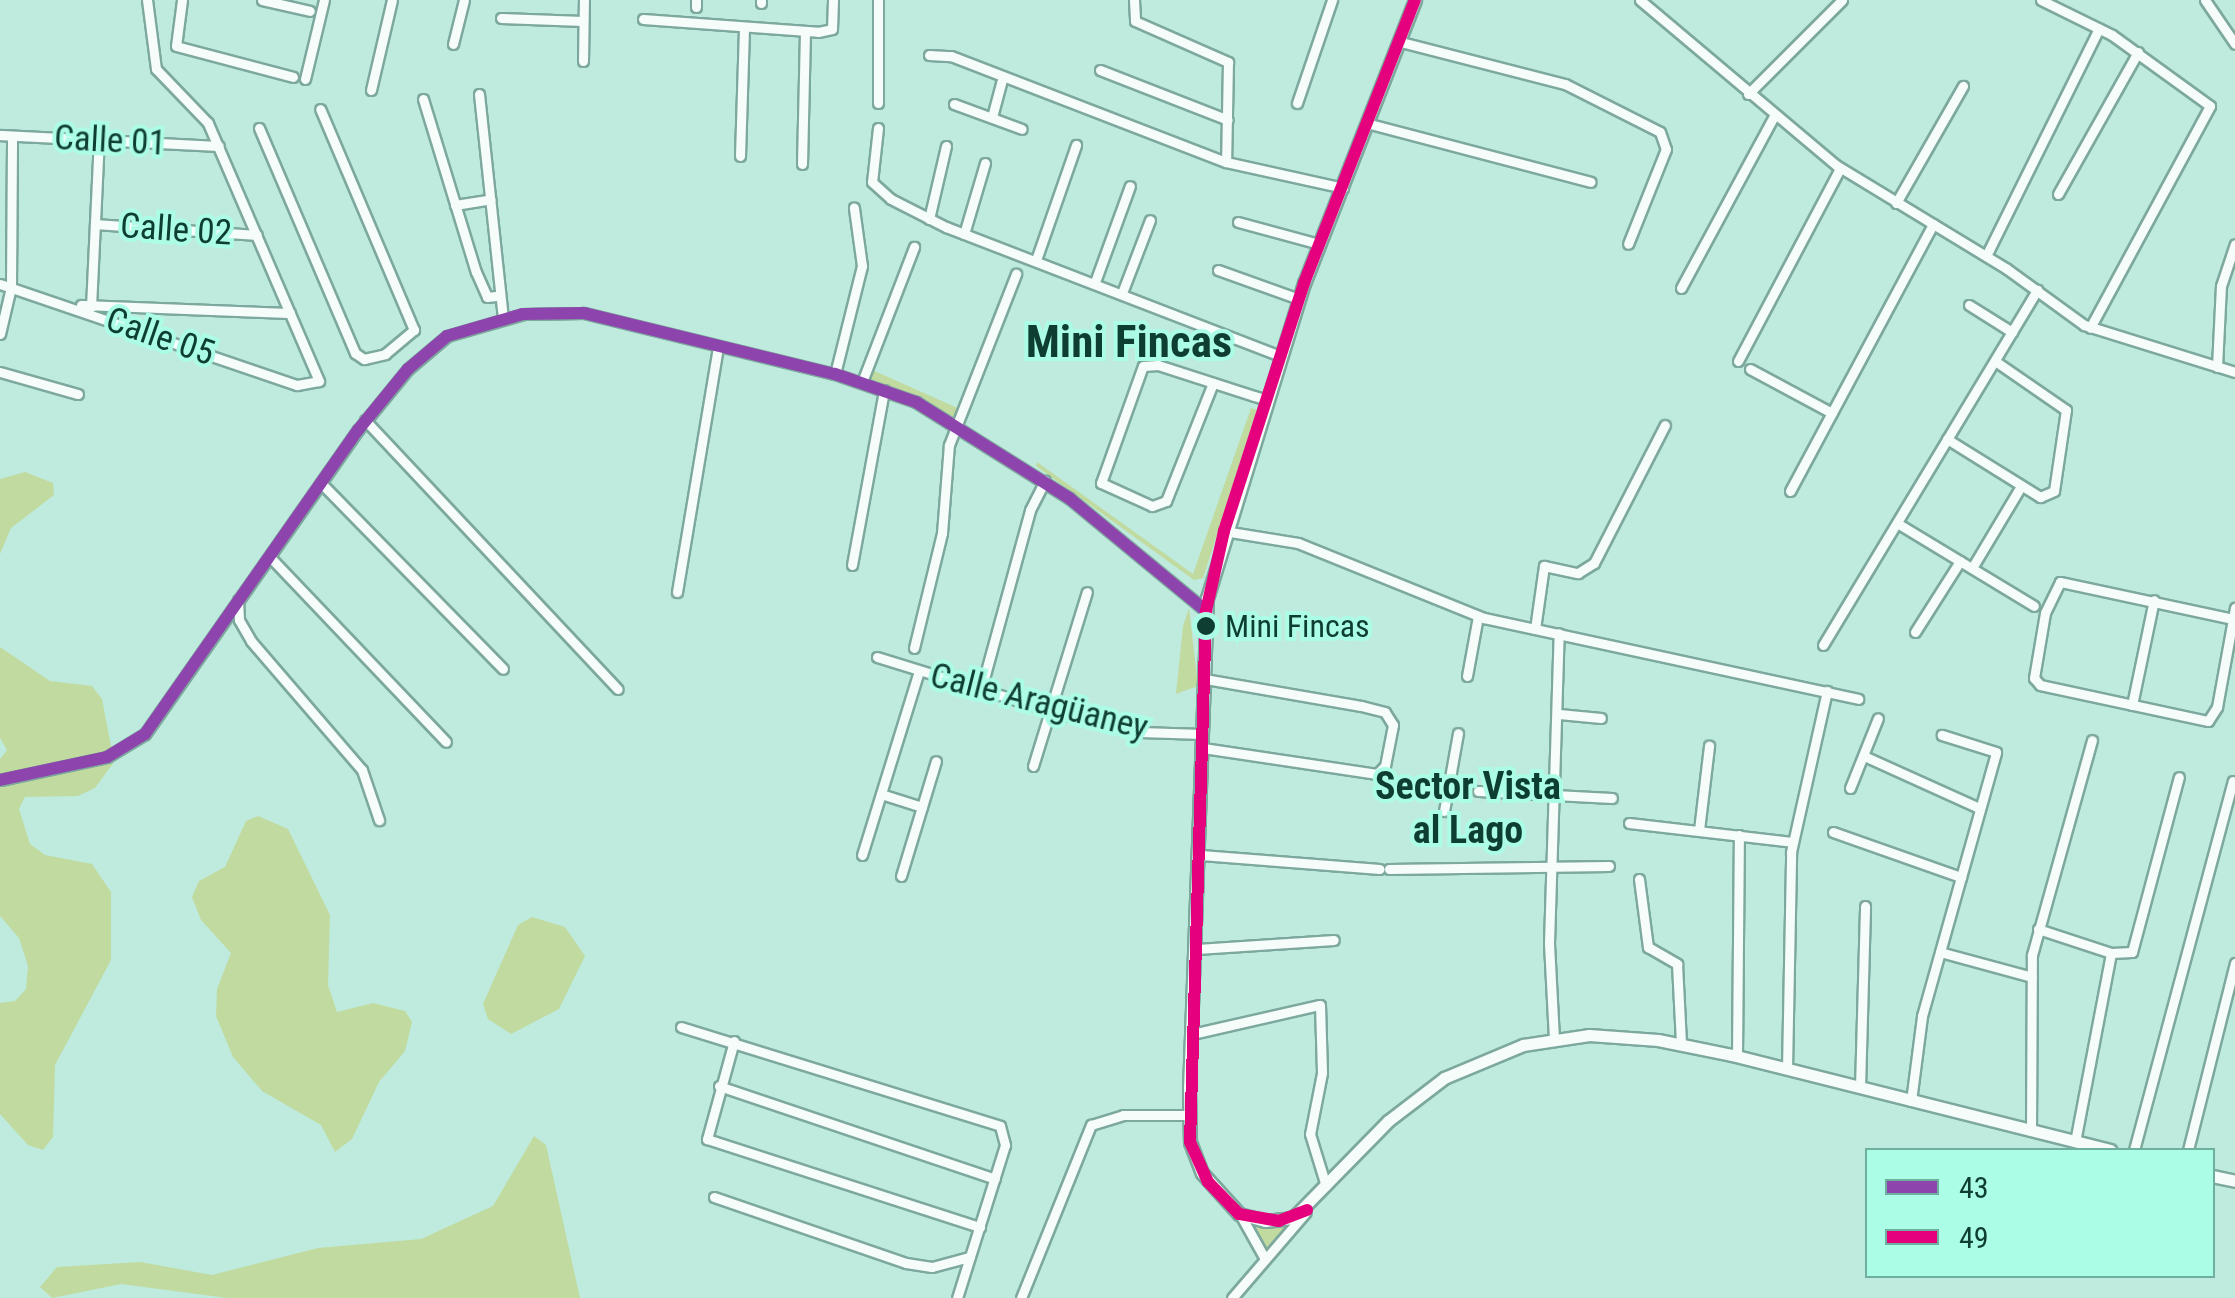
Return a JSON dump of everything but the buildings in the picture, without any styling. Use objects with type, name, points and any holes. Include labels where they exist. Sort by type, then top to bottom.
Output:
[{"type":"street","points":[[99,140],[90,309],[290,313],[199,107],[160,78],[152,60],[148,0]]},
{"type":"street","points":[[182,0],[176,46],[294,77]]},
{"type":"street","points":[[262,0],[310,10]]},
{"type":"street","points":[[305,79],[324,0]]},
{"type":"street","points":[[371,90],[392,0]]},
{"type":"street","points":[[452,44],[464,0]]},
{"type":"street","points":[[583,61],[584,0]]},
{"type":"street","points":[[643,19],[805,32],[832,29],[833,0]]},
{"type":"street","points":[[878,0],[878,103]]},
{"type":"street","points":[[1134,0],[1134,22],[1226,58],[1226,162]]},
{"type":"street","points":[[1297,102],[1332,0]]},
{"type":"street","points":[[1640,0],[1840,168],[1986,256],[2090,328],[2235,372]]},
{"type":"street","points":[[1748,94],[1842,0]]},
{"type":"street","points":[[2041,0],[2138,52],[2200,93],[2210,109],[2090,328]]},
{"type":"street","points":[[2205,0],[2235,44]]},
{"type":"street","points":[[1266,1259],[1239,1214],[1197,1164],[1189,1115],[1202,854],[1206,611],[1224,530],[1299,299],[1370,124],[1413,1]]},
{"type":"street","points":[[501,18],[584,20]]},
{"type":"street","points":[[740,156],[744,27]]},
{"type":"street","points":[[1986,256],[2099,28]]},
{"type":"street","points":[[802,164],[805,32]]},
{"type":"street","points":[[1401,42],[1565,84],[1660,132],[1666,148],[1628,244]]},
{"type":"street","points":[[2058,194],[2138,52]]},
{"type":"street","points":[[928,55],[1003,76],[1226,162],[1344,188]]},
{"type":"street","points":[[1100,70],[1228,120]]},
{"type":"street","points":[[992,118],[1003,76]]},
{"type":"street","points":[[1896,203],[1963,86]]},
{"type":"street","points":[[423,99],[487,297],[502,292],[479,94]]},
{"type":"street","points":[[954,104],[1022,128]]},
{"type":"street","points":[[259,128],[355,353],[364,359],[390,351],[414,330],[320,109]]},
{"type":"street","points":[[1681,288],[1774,116]]},
{"type":"street","points":[[1370,124],[1591,182]]},
{"type":"street","points":[[878,128],[874,187],[929,219],[1280,356]]},
{"type":"street","name":"Calle 01","points":[[0,135],[219,146]]},
{"type":"street","points":[[0,334],[12,136]]},
{"type":"street","points":[[1036,260],[1076,144]]},
{"type":"street","points":[[929,219],[946,146]]},
{"type":"street","points":[[964,234],[985,164]]},
{"type":"street","points":[[1738,360],[1840,168]]},
{"type":"street","points":[[1095,282],[1130,186]]},
{"type":"street","points":[[455,204],[491,199]]},
{"type":"street","points":[[835,374],[860,281],[854,208]]},
{"type":"street","points":[[1122,293],[1150,220]]},
{"type":"street","points":[[1238,222],[1319,244]]},
{"type":"street","name":"Calle 02","points":[[95,224],[258,235]]},
{"type":"street","points":[[1790,490],[1933,224]]},
{"type":"street","points":[[2217,367],[2221,286],[2235,244]]},
{"type":"street","points":[[862,382],[914,246]]},
{"type":"street","points":[[1218,270],[1299,299]]},
{"type":"street","points":[[914,648],[958,425],[1016,274]]},
{"type":"street","name":"Calle 05","points":[[5,285],[90,309],[298,385],[319,381],[290,313]]},
{"type":"street","points":[[1822,645],[2037,290]]},
{"type":"street","points":[[496,296],[503,318]]},
{"type":"street","points":[[1969,304],[2012,332]]},
{"type":"street","points":[[0,780],[108,757],[137,740],[365,420],[408,369],[446,336],[503,318],[570,311],[835,374],[884,390],[958,425],[1045,481],[1206,611]]},
{"type":"street","points":[[677,592],[718,346]]},
{"type":"street","points":[[390,351],[408,369]]},
{"type":"street","points":[[1947,440],[2040,497],[2054,491],[2067,413],[1995,361]]},
{"type":"street","points":[[1213,382],[1166,501],[1152,506],[1101,484],[1142,366],[1213,382],[1266,400]]},
{"type":"street","points":[[1750,369],[1832,414]]},
{"type":"street","points":[[0,372],[78,394]]},
{"type":"street","points":[[852,565],[884,390]]},
{"type":"street","points":[[365,420],[618,689]]},
{"type":"street","points":[[1535,628],[1544,566],[1578,573],[1594,563],[1665,425]]},
{"type":"street","points":[[985,675],[1030,510],[1045,481]]},
{"type":"street","points":[[322,484],[503,669]]},
{"type":"street","points":[[1972,568],[2021,486]]},
{"type":"street","points":[[1897,522],[2034,606]]},
{"type":"street","points":[[1224,530],[1298,542],[1478,616],[1858,698]]},
{"type":"street","points":[[270,557],[446,742]]},
{"type":"street","points":[[1916,632],[1960,561]]},
{"type":"street","points":[[2056,584],[2154,600],[2234,613],[2212,720],[2040,685],[2034,666],[2056,584]]},
{"type":"street","points":[[1033,766],[1087,592]]},
{"type":"street","points":[[238,600],[239,620],[251,642],[362,770],[378,820]]},
{"type":"street","points":[[2132,705],[2154,600]]},
{"type":"street","points":[[1467,676],[1478,616]]},
{"type":"street","points":[[1554,1039],[1552,865],[1559,633]]},
{"type":"street","name":"Calle Aragüaney","points":[[877,657],[1052,711],[1140,732],[1377,774],[1393,726],[1385,712],[1204,679]]},
{"type":"street","points":[[862,855],[919,671]]},
{"type":"street","points":[[1787,1070],[1792,842],[1827,691]]},
{"type":"street","points":[[1559,714],[1602,718]]},
{"type":"street","points":[[1850,788],[1878,718]]},
{"type":"street","points":[[1444,810],[1458,733]]},
{"type":"street","points":[[1911,1102],[1922,1016],[1996,752],[1942,734]]},
{"type":"street","points":[[2031,1131],[2032,977],[2038,929],[2092,740]]},
{"type":"street","points":[[1699,830],[1709,746]]},
{"type":"street","points":[[1864,756],[1979,808]]},
{"type":"street","points":[[901,876],[936,762]]},
{"type":"street","points":[[2038,929],[2112,953],[2128,954],[2135,946],[2179,777]]},
{"type":"street","points":[[2135,1148],[2234,781]]},
{"type":"street","points":[[1478,791],[1612,798]]},
{"type":"street","points":[[881,794],[922,807]]},
{"type":"street","points":[[1629,823],[1792,842]]},
{"type":"street","points":[[1833,832],[1961,877]]},
{"type":"street","points":[[1736,1056],[1739,835]]},
{"type":"street","points":[[1202,854],[1384,868],[1609,866]]},
{"type":"street","points":[[1638,880],[1648,947],[1678,964],[1681,1044]]},
{"type":"street","points":[[1860,1088],[1865,906]]},
{"type":"street","points":[[1197,949],[1334,940]]},
{"type":"street","points":[[1940,952],[2032,977]]},
{"type":"street","points":[[2076,1142],[2112,953]]},
{"type":"street","points":[[2189,1148],[2235,963]]},
{"type":"street","points":[[1192,1034],[1320,1006],[1322,1072],[1310,1134],[1327,1188]]},
{"type":"street","points":[[681,1027],[994,1122],[1006,1138],[957,1298]]},
{"type":"street","points":[[1232,1298],[1388,1121],[1432,1086],[1496,1053],[1554,1039],[1616,1035],[1681,1044],[2102,1148]]},
{"type":"street","points":[[734,1041],[707,1139],[980,1227]]},
{"type":"street","points":[[719,1086],[995,1179]]},
{"type":"street","points":[[1022,1298],[1090,1125],[1114,1116],[1189,1115]]},
{"type":"street","points":[[714,1197],[906,1263],[932,1267],[970,1257]]},
{"type":"street","points":[[1239,1214],[1279,1221],[1307,1210]]},
{"type":"green space","points":[[870,369],[962,410],[959,419],[867,378]]},
{"type":"green space","points":[[1251,408],[1257,410],[1203,578],[1194,580],[1036,466],[1037,462],[1193,574]]},
{"type":"green space","points":[[25,472],[53,483],[54,495],[11,528],[0,554],[0,479]]},
{"type":"green space","points":[[1189,608],[1198,686],[1176,694],[1183,626]]},
{"type":"green space","points":[[0,647],[50,681],[92,686],[102,699],[114,762],[95,788],[78,796],[25,797],[19,809],[30,844],[45,855],[92,864],[111,892],[111,960],[55,1065],[53,1137],[43,1150],[28,1145],[0,1114],[0,1003],[15,1001],[26,989],[28,966],[19,938],[0,916],[0,759],[7,750],[0,738]]},
{"type":"green space","points":[[258,816],[288,829],[330,915],[328,985],[337,1012],[373,1003],[405,1011],[412,1022],[405,1051],[379,1082],[352,1139],[335,1152],[321,1125],[262,1091],[233,1057],[216,1016],[217,989],[231,953],[201,920],[192,897],[199,881],[225,867],[246,821]]},
{"type":"green space","points":[[532,917],[565,927],[585,956],[559,1009],[511,1034],[488,1019],[483,1004],[518,925]]},
{"type":"green space","points":[[534,1136],[546,1145],[580,1298],[227,1298],[121,1284],[52,1298],[40,1287],[57,1267],[140,1262],[212,1275],[318,1248],[421,1239],[493,1206]]},
{"type":"green space","points":[[1307,1210],[1265,1259],[1239,1214],[1251,1218]]},
{"type":"transit line","name":"49","points":[[1307,1210],[1279,1221],[1239,1214],[1208,1182],[1190,1142],[1206,611],[1224,531],[1304,283],[1415,0]]},
{"type":"transit line","name":"43","points":[[0,780],[107,757],[145,734],[358,430],[408,369],[447,336],[523,314],[584,313],[835,374],[916,402],[1069,498],[1206,611]]},
{"type":"place","name":"Mini Fincas","points":[[1206,626]]},
{"type":"district","name":"Mini Fincas","points":[[1129,342]]},
{"type":"district","name":"Sector Vista al Lago","points":[[1468,809]]}]
